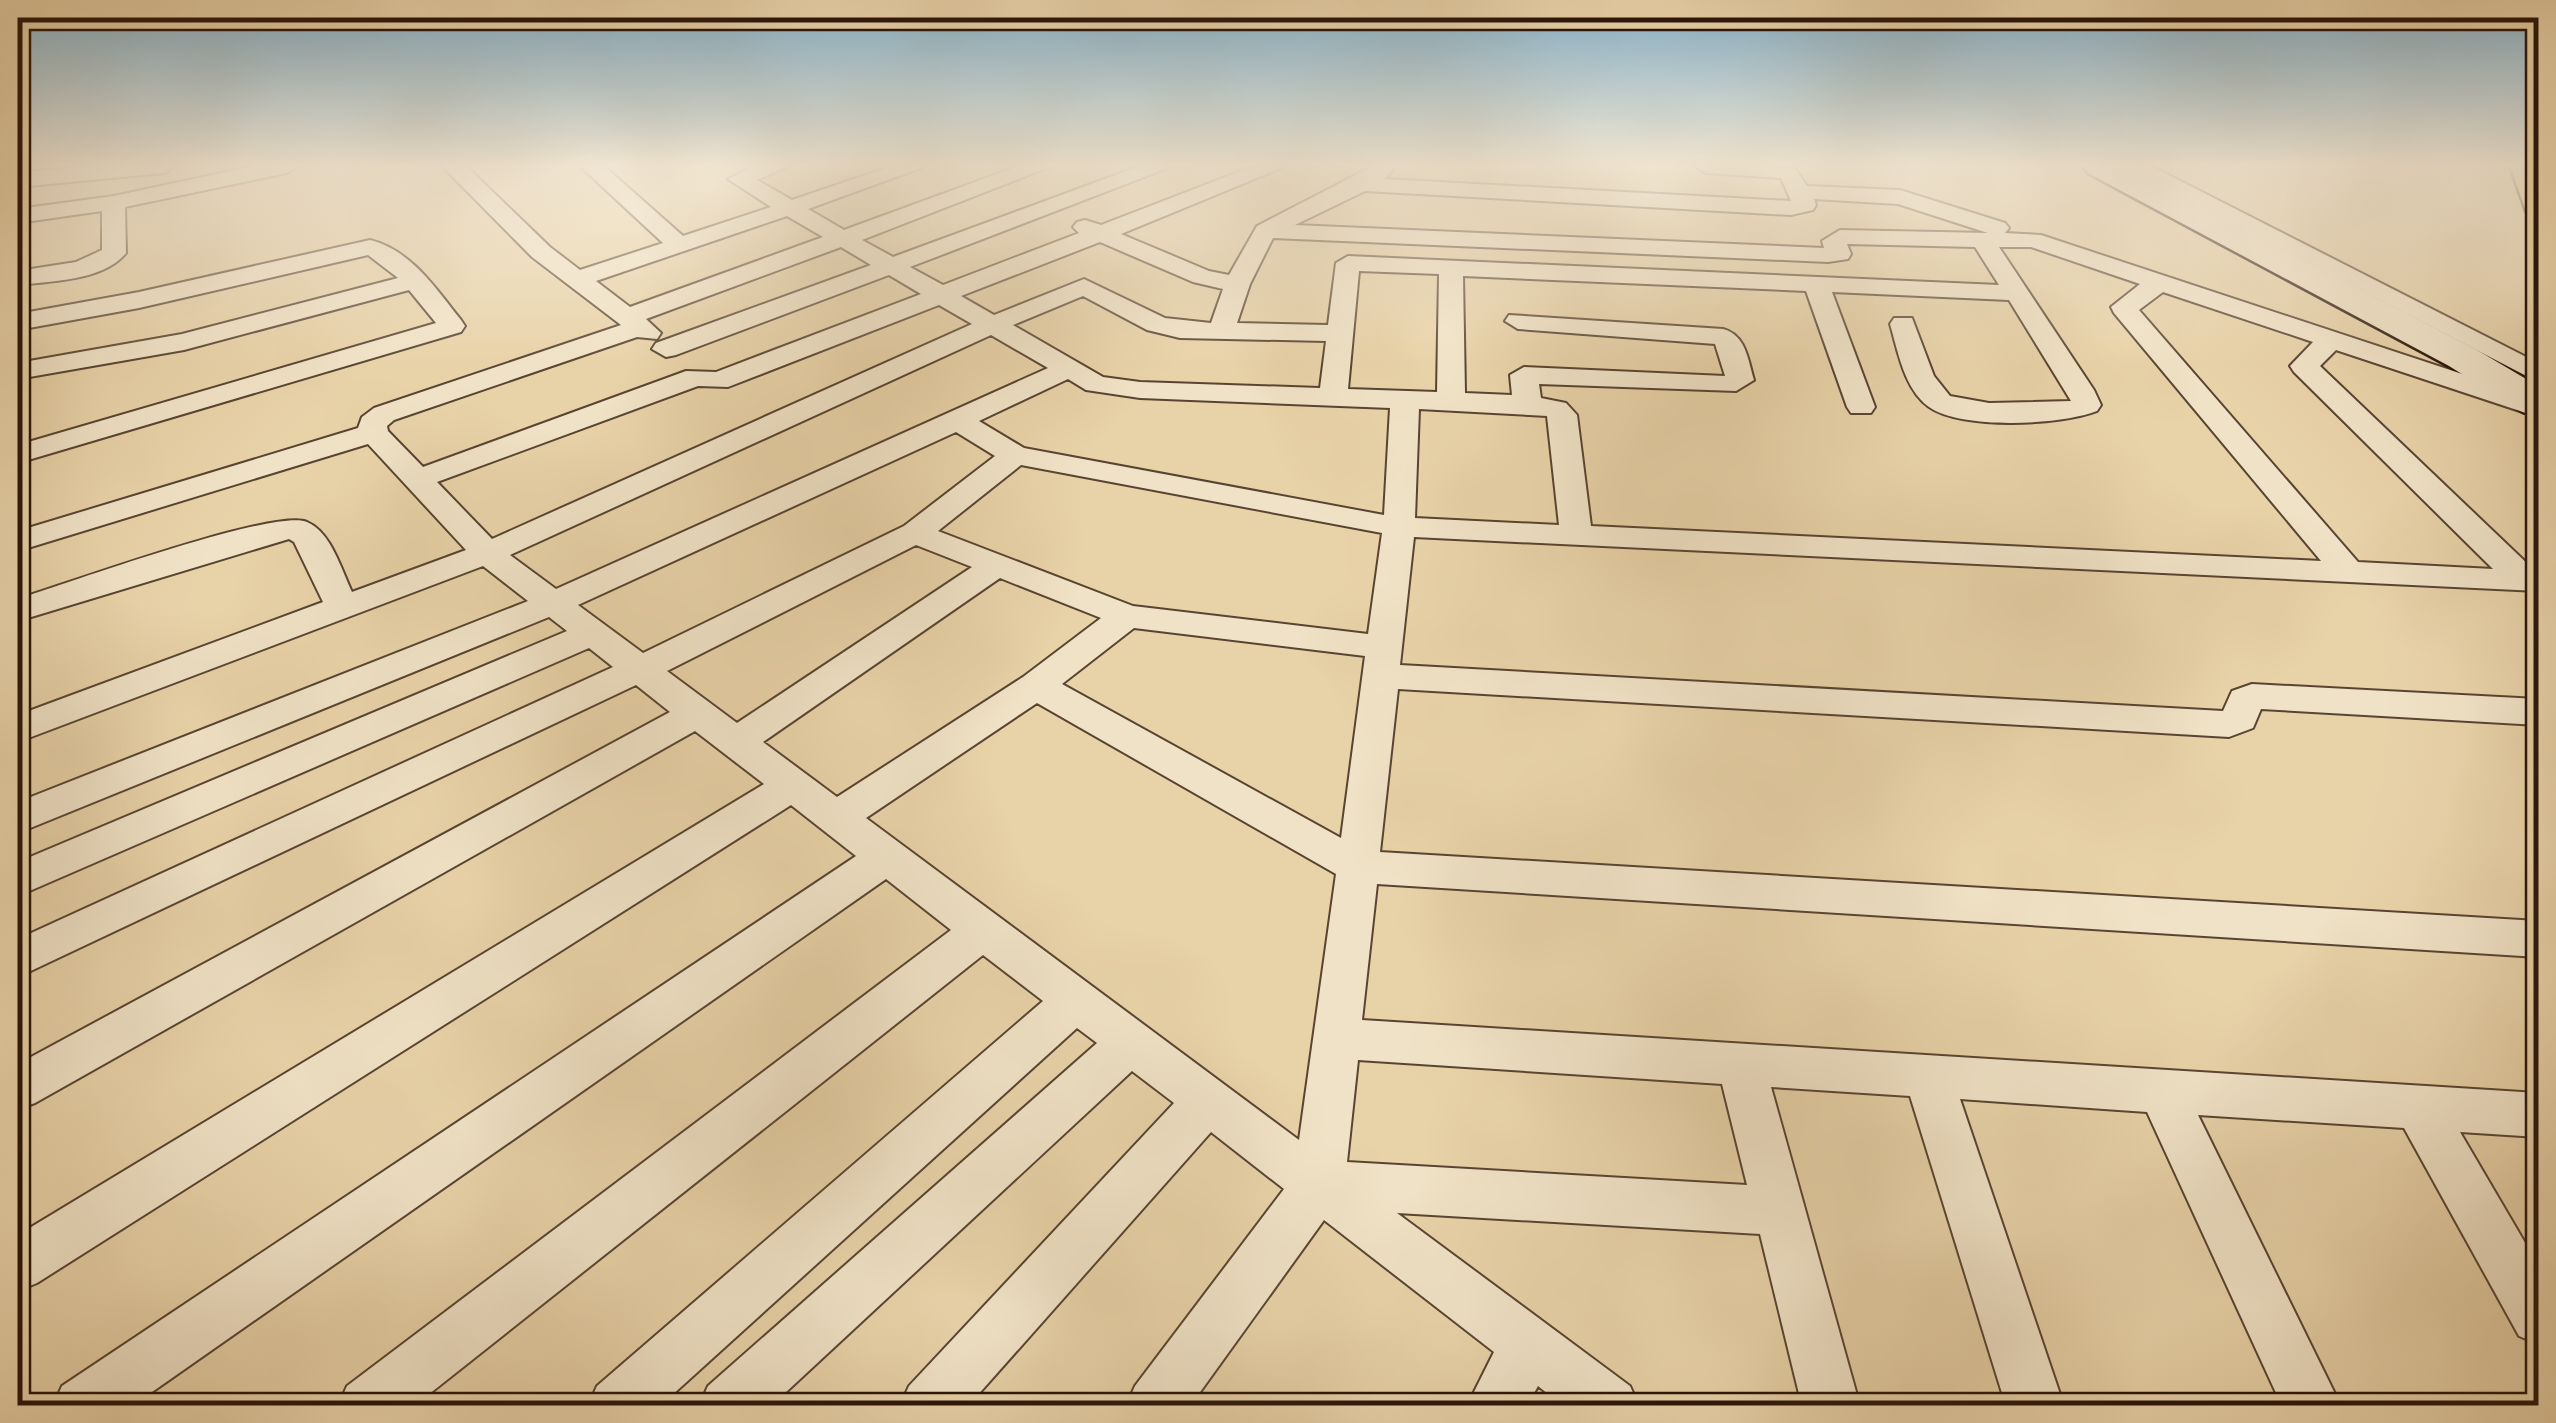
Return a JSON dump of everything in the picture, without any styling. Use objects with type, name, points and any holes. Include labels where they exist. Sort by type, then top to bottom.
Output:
[{"type":"street","points":[[18,278],[108,258],[114,253],[114,232]]},
{"type":"street","points":[[524,232],[575,280],[636,321],[696,377]]},
{"type":"street","points":[[665,232],[678,244]]},
{"type":"street","points":[[575,280],[714,232]]},
{"type":"street","points":[[826,232],[1083,380],[1115,388],[1450,398],[1522,359],[1723,337],[1730,345],[1740,380],[1726,385],[1522,359]]},
{"type":"street","points":[[859,232],[502,374],[384,414],[372,422],[374,433],[486,553],[1610,1406]]},
{"type":"street","points":[[666,349],[980,232]]},
{"type":"street","points":[[1095,232],[1202,278],[1237,284]]},
{"type":"street","points":[[417,479],[696,377],[718,381],[1102,232]]},
{"type":"street","points":[[1221,331],[1237,284],[1265,232]]},
{"type":"street","points":[[1326,232],[1835,255],[1840,254],[1834,240],[1840,237],[2033,240]]},
{"type":"street","points":[[2010,232],[2538,406]]},
{"type":"street","points":[[2225,232],[2463,358],[2538,406]]},
{"type":"street","points":[[2262,232],[2538,374]]},
{"type":"street","points":[[1332,396],[1352,233]]},
{"type":"street","points":[[1903,324],[1924,384],[1943,405],[2017,411],[2083,409],[2088,404],[1982,240]]},
{"type":"street","points":[[1510,241],[1522,359],[1563,414],[1576,535]]},
{"type":"street","points":[[18,322],[139,300],[358,248],[380,250],[502,374]]},
{"type":"street","points":[[18,729],[486,553],[989,326],[1153,259]]},
{"type":"street","points":[[1348,262],[2018,294]]},
{"type":"street","points":[[1450,267],[1450,398]]},
{"type":"street","points":[[18,370],[184,342],[414,281]]},
{"type":"street","points":[[2160,282],[2134,296],[2124,307],[2126,314],[2348,570]]},
{"type":"street","points":[[1816,284],[1861,407]]},
{"type":"street","points":[[1084,287],[1168,328],[1341,333]]},
{"type":"street","points":[[18,454],[452,326]]},
{"type":"street","points":[[2332,339],[2304,366],[2531,580]]},
{"type":"street","points":[[18,818],[553,603],[1066,370]]},
{"type":"street","points":[[1155,1406],[1319,1184],[1399,526],[1404,397]]},
{"type":"street","points":[[957,420],[1015,455],[1399,526],[2531,580]]},
{"type":"street","points":[[18,541],[374,433]]},
{"type":"street","points":[[18,959],[640,669],[915,533],[1015,455]]},
{"type":"street","points":[[18,610],[264,533],[294,528],[308,536],[342,606]]},
{"type":"street","points":[[915,533],[1127,616],[1383,662],[2229,724],[2240,719],[2246,700],[2252,696],[2538,712]]},
{"type":"street","points":[[736,742],[997,565]]},
{"type":"street","points":[[836,818],[1036,686],[1127,616]]},
{"type":"street","points":[[18,880],[593,633]]},
{"type":"street","points":[[1036,686],[1358,866],[2538,939]]},
{"type":"street","points":[[18,1088],[698,713]]},
{"type":"street","points":[[18,1265],[793,785]]},
{"type":"street","points":[[82,1406],[887,856]]},
{"type":"street","points":[[367,1406],[983,930]]},
{"type":"street","points":[[617,1406],[1076,1000]]},
{"type":"street","points":[[1337,1039],[2538,1116]]},
{"type":"street","points":[[728,1406],[1132,1042]]},
{"type":"street","points":[[1741,1064],[1830,1406]]},
{"type":"street","points":[[1928,1077],[2035,1406]]},
{"type":"street","points":[[2162,1092],[2312,1406]]},
{"type":"street","points":[[929,1406],[1208,1100]]},
{"type":"street","points":[[2419,1108],[2538,1316]]},
{"type":"street","points":[[1319,1184],[1779,1211]]},
{"type":"street","points":[[1496,1406],[1530,1344]]}]
